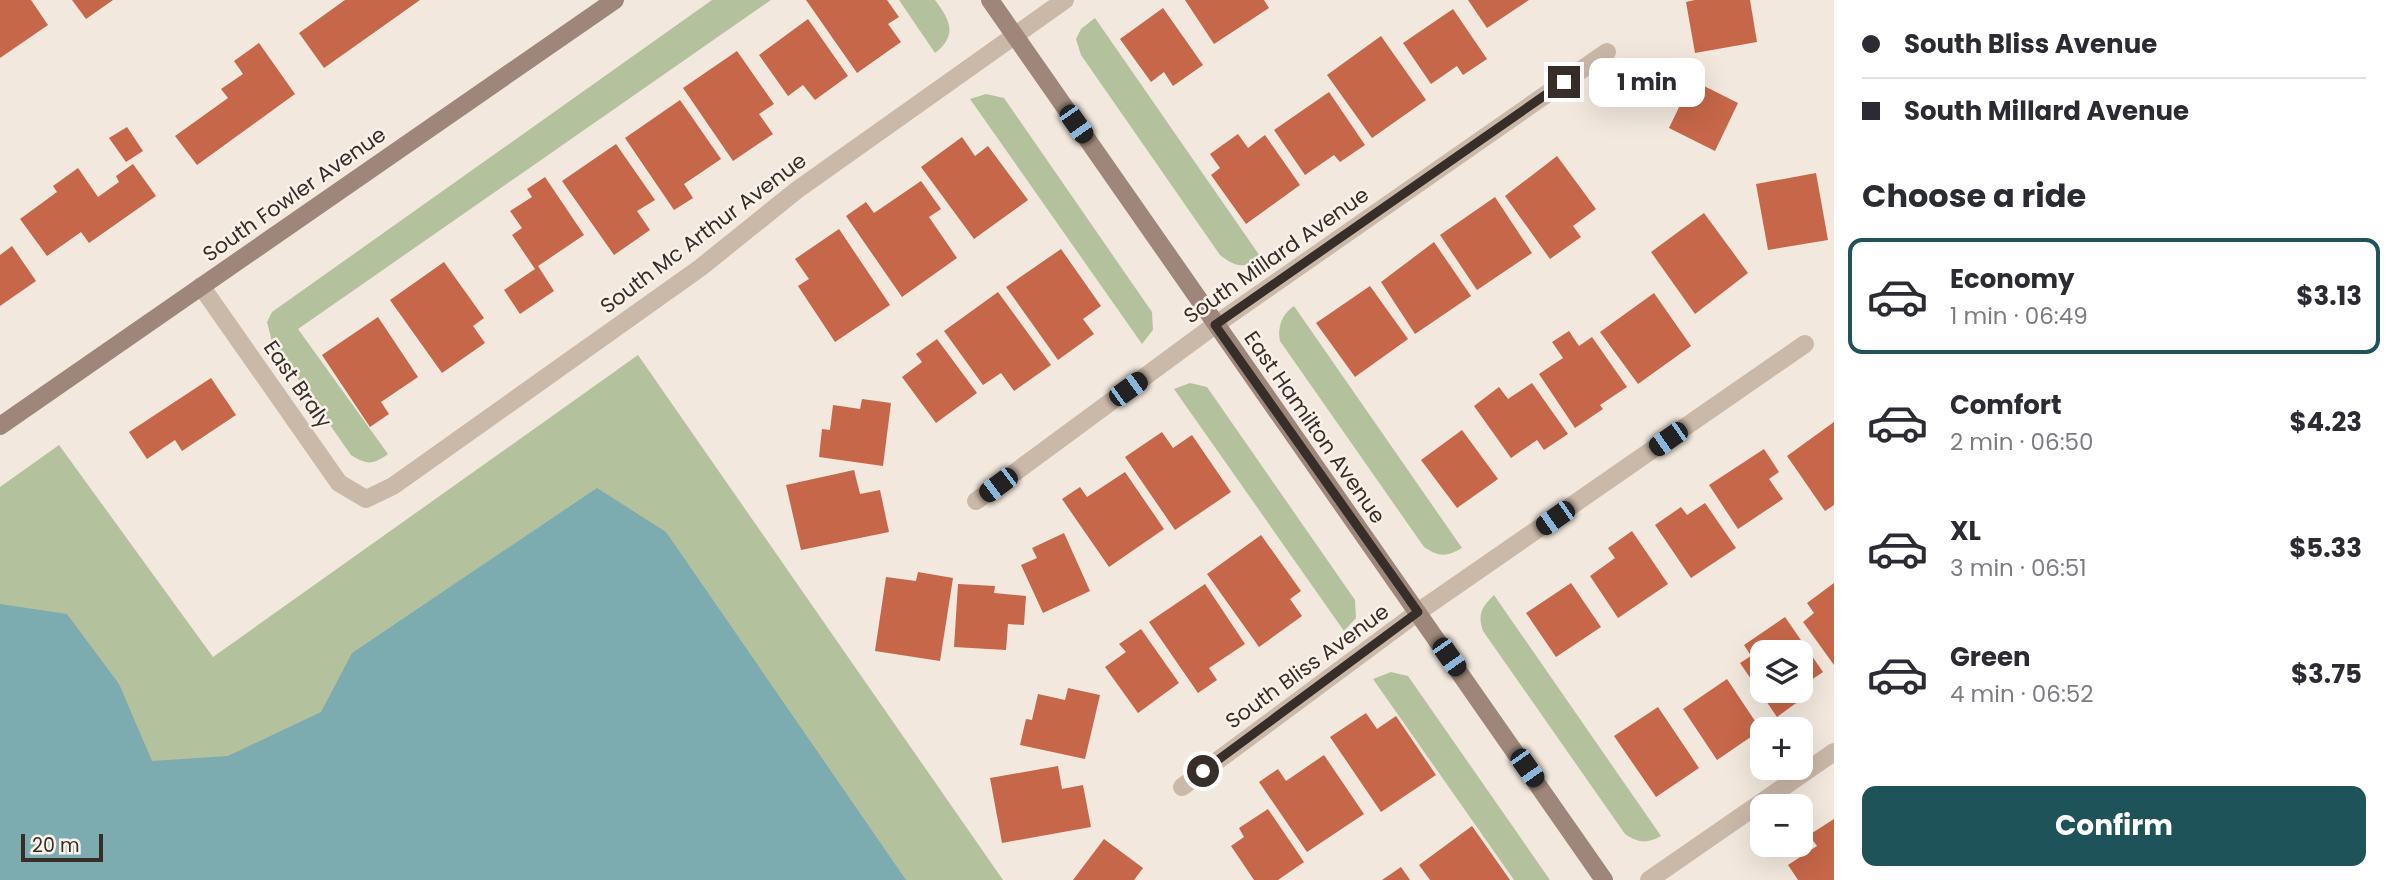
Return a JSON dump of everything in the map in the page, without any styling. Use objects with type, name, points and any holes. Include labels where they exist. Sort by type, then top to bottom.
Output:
[{"type":"street","name":"South Fowler Avenue","points":[[0,426],[615,0]]},
{"type":"street","name":"East Hamilton Avenue","points":[[990,0],[1604,880]]},
{"type":"street","name":"South Mc Arthur Avenue","points":[[366,499],[393,486],[700,268],[796,190],[1065,0]]},
{"type":"street","name":"South Millard Avenue","points":[[976,501],[1215,325],[1607,52]]},
{"type":"street","name":"East Braly","points":[[201,286],[339,483],[366,499]]},
{"type":"street","name":"South Bliss Avenue","points":[[1182,787],[1418,612],[1805,344]]},
{"type":"street","points":[[1649,880],[1834,752]]},
{"type":"green space","points":[[712,0],[771,0],[298,329],[388,454],[370,462],[361,461],[351,455],[272,342],[267,322],[272,312]]},
{"type":"green space","points":[[899,0],[935,0],[940,7],[948,21],[949,34],[935,53]]},
{"type":"green space","points":[[1095,18],[1262,259],[1241,265],[1220,255],[1081,55],[1076,39],[1081,29]]},
{"type":"green space","points":[[986,94],[1004,98],[1152,312],[1153,330],[1142,344],[970,99]]},
{"type":"green space","points":[[1294,306],[1462,548],[1443,555],[1424,547],[1280,341],[1281,321]]},
{"type":"green space","points":[[638,355],[1003,880],[0,880],[0,487],[59,445],[213,657]]},
{"type":"green space","points":[[1190,383],[1207,387],[1355,600],[1356,618],[1344,631],[1174,389]]},
{"type":"green space","points":[[1494,595],[1661,836],[1643,841],[1625,834],[1483,631],[1480,620],[1482,611]]},
{"type":"green space","points":[[1391,672],[1408,676],[1550,880],[1514,880],[1373,679]]},
{"type":"water","points":[[597,488],[666,532],[906,880],[0,880],[0,604],[67,614],[119,684],[152,761],[228,756],[321,712],[352,653]]},
{"type":"building","points":[[0,0],[31,0],[48,25],[0,58]]},
{"type":"building","points":[[72,0],[113,0],[86,19]]},
{"type":"building","points":[[345,0],[420,0],[324,68],[299,33]]},
{"type":"building","points":[[806,0],[887,0],[899,17],[888,24],[901,42],[857,73]]},
{"type":"building","points":[[1185,0],[1264,0],[1269,8],[1214,44]]},
{"type":"building","points":[[1468,0],[1529,0],[1487,28]]},
{"type":"building","points":[[1750,0],[1757,42],[1695,53],[1686,2]]},
{"type":"building","points":[[1163,8],[1203,65],[1173,86],[1164,72],[1151,82],[1120,39]]},
{"type":"building","points":[[1453,9],[1487,59],[1463,75],[1457,66],[1431,84],[1403,43]]},
{"type":"building","points":[[808,19],[848,76],[815,100],[803,85],[788,96],[759,55]]},
{"type":"building","points":[[1381,36],[1426,100],[1372,138],[1327,75]]},
{"type":"building","points":[[259,43],[295,94],[197,165],[175,136],[228,98],[221,89],[243,74],[234,61]]},
{"type":"building","points":[[737,51],[774,104],[759,114],[773,134],[733,161],[683,88]]},
{"type":"building","points":[[1692,80],[1738,103],[1715,151],[1669,128]]},
{"type":"building","points":[[1329,92],[1365,145],[1340,162],[1334,155],[1305,175],[1274,130]]},
{"type":"building","points":[[680,100],[721,159],[684,184],[693,198],[674,210],[625,138]]},
{"type":"building","points":[[127,127],[143,151],[126,162],[109,138]]},
{"type":"building","points":[[1238,134],[1248,148],[1265,135],[1300,185],[1246,224],[1211,175],[1220,168],[1210,154]]},
{"type":"building","points":[[962,137],[975,156],[988,146],[1028,200],[974,239],[921,167]]},
{"type":"building","points":[[616,144],[655,200],[637,211],[650,230],[614,255],[562,181]]},
{"type":"building","points":[[1557,156],[1596,209],[1573,226],[1581,237],[1550,259],[1505,196]]},
{"type":"building","points":[[133,164],[156,196],[89,243],[81,232],[47,256],[20,219],[57,192],[53,186],[78,168],[98,197],[119,182],[116,176]]},
{"type":"building","points":[[1816,173],[1828,240],[1768,250],[1756,184]]},
{"type":"building","points":[[545,177],[584,235],[538,266],[554,291],[520,314],[504,290],[535,269],[512,235],[522,228],[510,211],[532,197],[527,189]]},
{"type":"building","points":[[921,181],[941,209],[929,217],[957,258],[902,297],[846,216],[866,202],[874,213]]},
{"type":"building","points":[[1495,197],[1532,253],[1477,290],[1440,235]]},
{"type":"building","points":[[1704,213],[1748,273],[1695,314],[1651,252]]},
{"type":"building","points":[[839,229],[890,305],[835,342],[798,286],[809,279],[795,259]]},
{"type":"building","points":[[1434,242],[1471,296],[1415,334],[1381,282]]},
{"type":"building","points":[[12,246],[36,281],[0,306],[0,255]]},
{"type":"building","points":[[1061,249],[1101,306],[1083,319],[1094,334],[1058,360],[1006,287]]},
{"type":"building","points":[[444,262],[484,318],[473,326],[485,343],[442,373],[390,300]]},
{"type":"building","points":[[1370,286],[1408,339],[1355,377],[1316,323]]},
{"type":"building","points":[[998,292],[1051,365],[1014,391],[1001,373],[983,385],[944,331]]},
{"type":"building","points":[[1654,293],[1691,346],[1638,384],[1600,332]]},
{"type":"building","points":[[378,317],[418,377],[381,402],[389,414],[370,427],[322,355]]},
{"type":"building","points":[[1569,331],[1579,346],[1592,337],[1627,387],[1600,405],[1603,409],[1575,428],[1539,374],[1563,358],[1552,342]]},
{"type":"building","points":[[937,339],[977,393],[936,423],[902,377],[922,362],[916,354]]},
{"type":"building","points":[[211,378],[236,415],[182,451],[175,440],[147,459],[129,432]]},
{"type":"building","points":[[1532,383],[1568,434],[1544,450],[1537,440],[1511,458],[1474,406],[1499,387],[1508,399]]},
{"type":"building","points":[[862,399],[891,403],[883,466],[819,457],[822,429],[830,430],[833,405],[860,409]]},
{"type":"building","points":[[1834,422],[1834,505],[1825,511],[1787,456]]},
{"type":"building","points":[[1462,430],[1498,479],[1457,508],[1421,460]]},
{"type":"building","points":[[1162,432],[1173,448],[1192,435],[1231,492],[1175,530],[1125,457]]},
{"type":"building","points":[[1764,449],[1779,472],[1769,479],[1783,499],[1738,529],[1709,485]]},
{"type":"building","points":[[854,470],[860,494],[880,490],[889,532],[801,550],[786,485]]},
{"type":"building","points":[[1125,472],[1164,529],[1109,567],[1062,499],[1080,487],[1087,497]]},
{"type":"building","points":[[1705,503],[1736,548],[1691,578],[1655,525],[1681,507],[1687,515]]},
{"type":"building","points":[[1632,531],[1668,584],[1618,618],[1590,576],[1615,558],[1608,548]]},
{"type":"building","points":[[1064,533],[1090,591],[1043,613],[1021,565],[1037,558],[1032,548]]},
{"type":"building","points":[[1261,535],[1301,591],[1290,599],[1302,616],[1259,647],[1207,574]]},
{"type":"building","points":[[918,572],[953,578],[940,661],[875,651],[886,577],[916,581]]},
{"type":"building","points":[[1571,583],[1601,627],[1556,657],[1526,613]]},
{"type":"building","points":[[1834,583],[1834,665],[1803,622],[1814,613],[1807,603]]},
{"type":"building","points":[[958,584],[995,586],[994,593],[1026,596],[1024,625],[1008,624],[1006,650],[954,647]]},
{"type":"building","points":[[1205,584],[1245,644],[1209,668],[1217,680],[1198,693],[1149,622]]},
{"type":"building","points":[[1785,617],[1801,640],[1751,640]]},
{"type":"building","points":[[1141,629],[1179,683],[1138,713],[1105,667],[1126,652],[1119,644]]},
{"type":"building","points":[[1750,641],[1750,654],[1744,645]]},
{"type":"building","points":[[1750,657],[1750,678],[1740,663]]},
{"type":"building","points":[[1813,658],[1823,672],[1813,679]]},
{"type":"building","points":[[1727,679],[1752,717],[1750,717],[1750,738],[1717,760],[1683,709]]},
{"type":"building","points":[[1068,688],[1100,695],[1085,759],[1020,745],[1026,719],[1032,720],[1038,694],[1065,700]]},
{"type":"building","points":[[1767,703],[1796,703],[1777,717]]},
{"type":"building","points":[[1658,707],[1699,768],[1656,797],[1614,736]]},
{"type":"building","points":[[1366,713],[1377,729],[1396,716],[1436,775],[1381,812],[1330,737]]},
{"type":"building","points":[[1324,755],[1364,814],[1307,852],[1259,782],[1278,769],[1286,781]]},
{"type":"building","points":[[1058,766],[1062,789],[1083,785],[1091,827],[1002,843],[990,778]]},
{"type":"building","points":[[1268,809],[1304,862],[1278,880],[1254,880],[1231,846],[1244,837],[1239,828]]},
{"type":"building","points":[[1834,819],[1834,880],[1798,880],[1788,865],[1800,857],[1813,857],[1813,849],[1817,846],[1813,840],[1813,832]]},
{"type":"building","points":[[1472,826],[1510,880],[1430,880],[1419,865]]},
{"type":"building","points":[[1104,839],[1143,868],[1134,880],[1073,880]]},
{"type":"building","points":[[1401,867],[1410,880],[1382,880]]},
{"type":"route","points":[[1203,771],[1418,612],[1215,325],[1564,82]]}]
